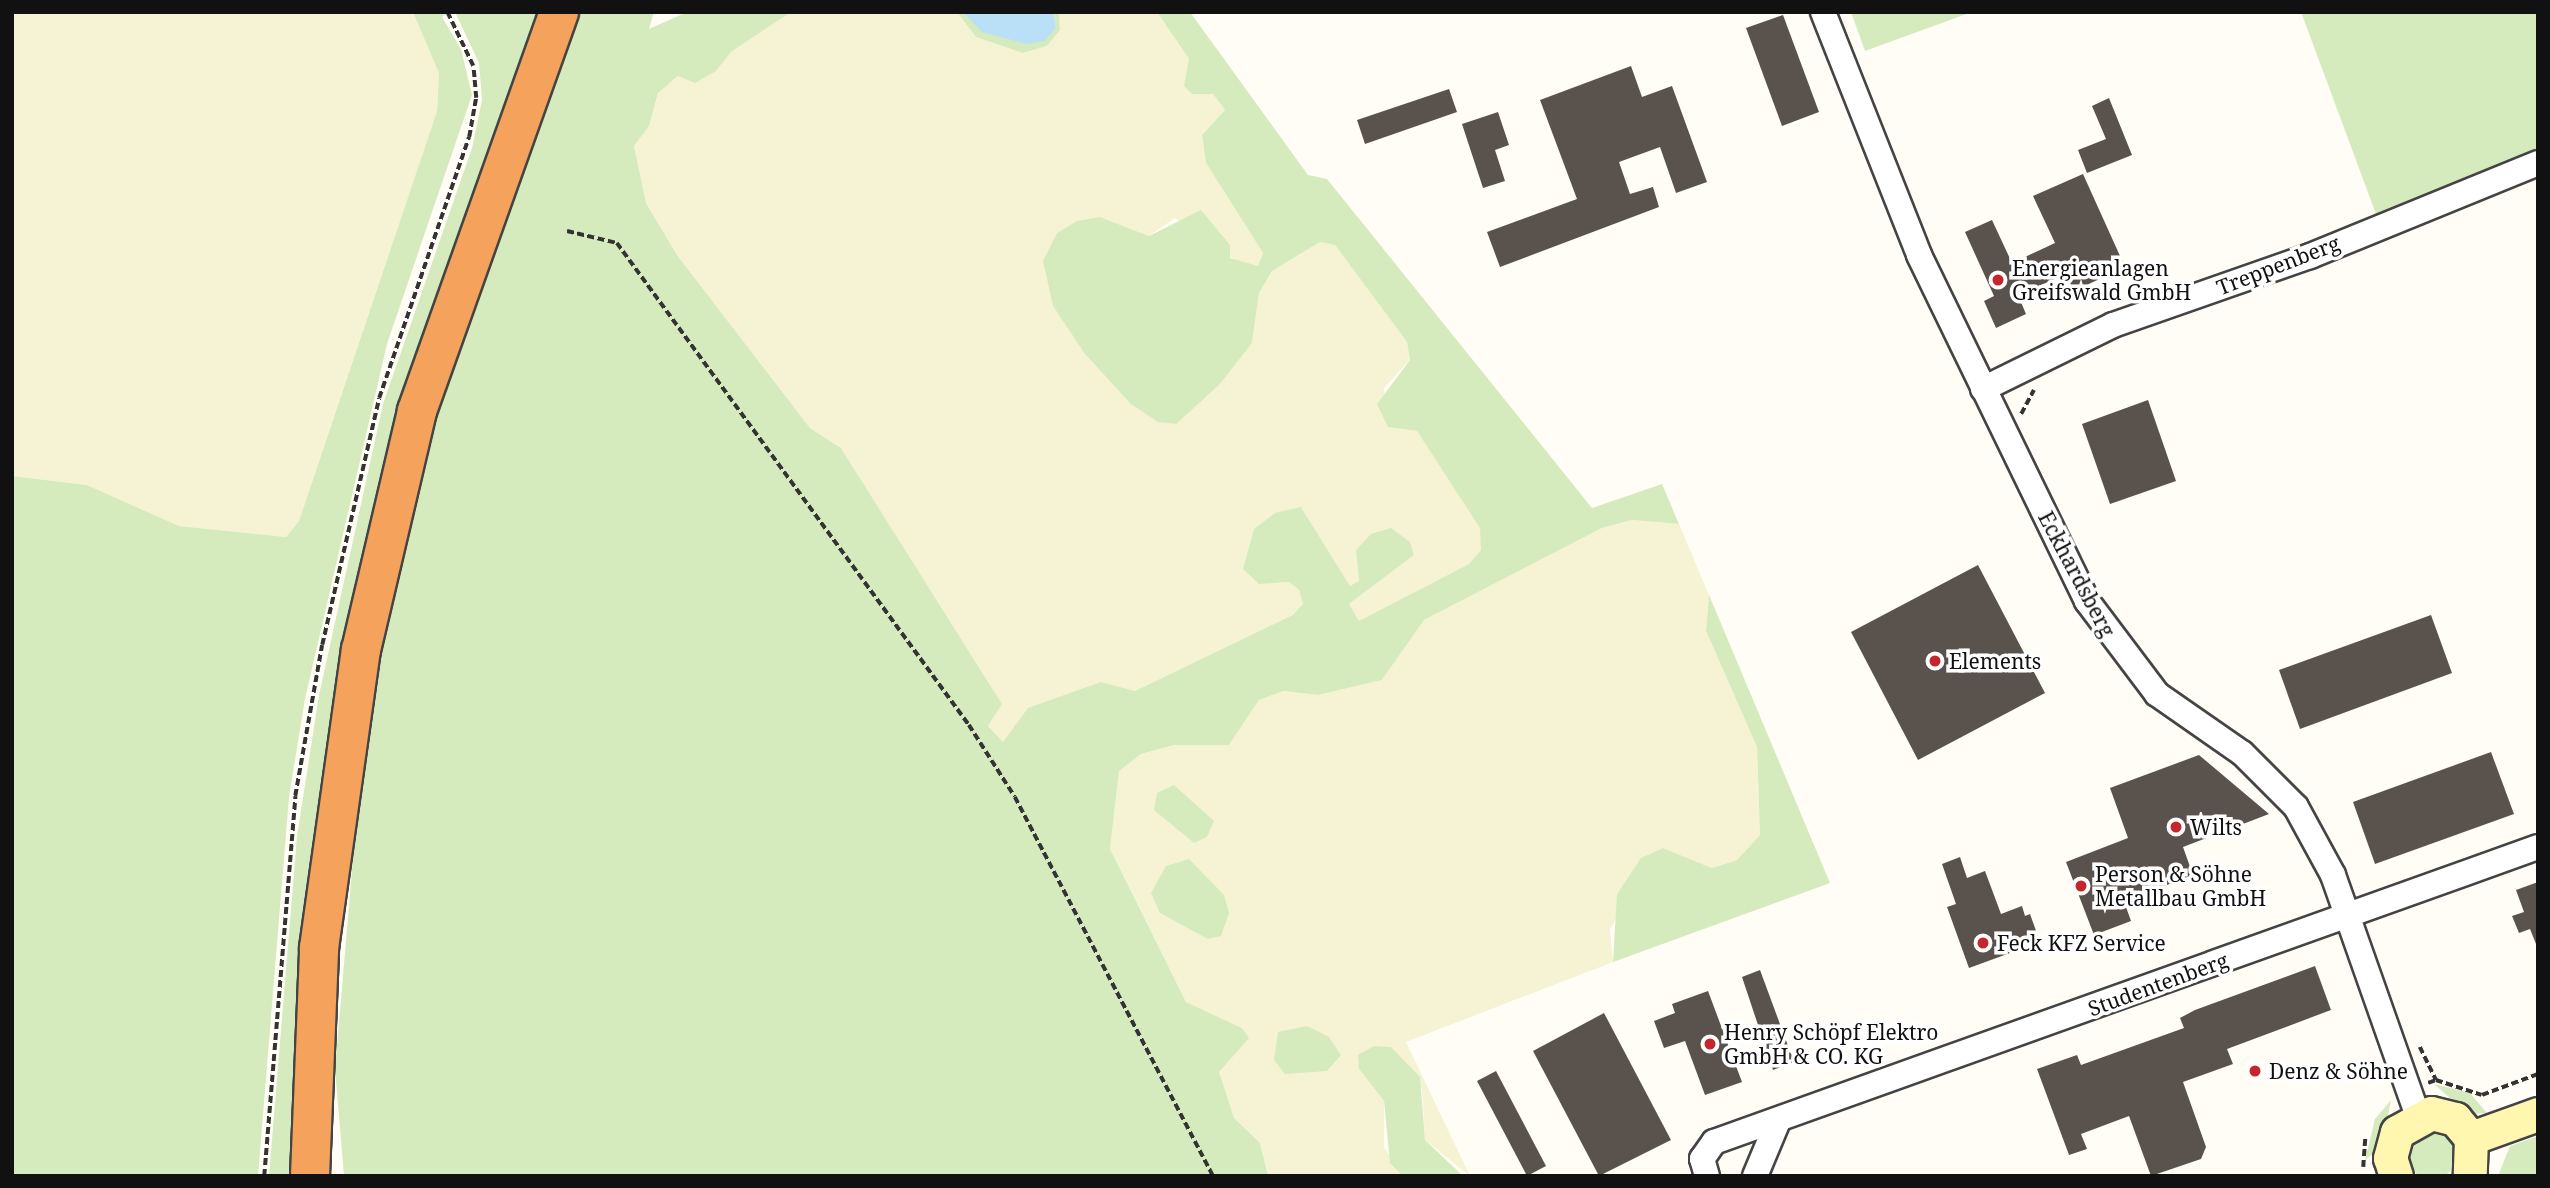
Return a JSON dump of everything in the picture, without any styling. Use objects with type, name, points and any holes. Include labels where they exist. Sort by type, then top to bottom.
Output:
[{"type":"highway","points":[[310,1176],[317,995],[341,763],[417,411],[559,12]]},
{"type":"highway","points":[[317,995],[337,1176]]},
{"type":"main road","points":[[2391,1174],[2397,1132],[2418,1116],[2443,1114],[2471,1138]]},
{"type":"main road","points":[[2471,1138],[2538,1114]]},
{"type":"main road","points":[[2470,1176],[2471,1138]]},
{"type":"street","name":"Eckhardsberg","points":[[1824,12],[1919,255],[1992,384],[2109,637],[2157,694],[2242,753],[2296,807],[2333,875],[2418,1116]]},
{"type":"street","name":"Treppenberg","points":[[1992,384],[2113,325],[2310,256],[2538,163]]},
{"type":"street","name":"Studentenberg","points":[[1707,1176],[1702,1159],[1714,1142],[2538,848]]},
{"type":"street","points":[[1755,1176],[1778,1121]]},
{"type":"path","points":[[567,231],[617,243],[969,725],[1015,797],[1213,1176]]},
{"type":"path","points":[[1992,384],[2025,427]]},
{"type":"path","points":[[2418,1044],[2436,1080],[2482,1095],[2538,1073]]},
{"type":"shaded area","points":[[12,12],[413,12],[429,39],[439,73],[437,111],[299,521],[286,537],[179,526],[87,485],[12,476]]},
{"type":"shaded area","points":[[791,12],[957,12],[1023,53],[1047,46],[1060,30],[1059,12],[1157,12],[1189,59],[1192,94],[1213,94],[1225,110],[1202,135],[1206,163],[1263,253],[1258,266],[1244,266],[1175,218],[1149,236],[1100,217],[1252,343],[1259,293],[1272,271],[1320,242],[1335,245],[1407,342],[1410,360],[1384,388],[1388,427],[1417,431],[1481,528],[1481,550],[1469,564],[1359,622],[1349,604],[1414,555],[1410,542],[1356,550],[1359,581],[1350,587],[1302,508],[1259,584],[1289,582],[1299,590],[1303,604],[1293,616],[1135,691],[1101,682],[1003,743],[988,726],[1002,704],[841,448],[810,428],[677,255],[646,203],[634,146],[649,126],[658,93],[678,76],[716,71],[731,52]]},
{"type":"shaded area","points":[[1632,520],[1679,524],[1709,595],[1706,631],[1757,747],[1760,835],[1737,860],[1712,868],[1663,848],[1610,929],[1613,962],[1406,1042],[1470,1176],[1425,1140],[1422,1088],[1359,1069],[1384,1101],[1384,1147],[1403,1176],[1268,1176],[1260,1143],[1234,1118],[1218,1072],[1242,1028],[1186,1002],[1110,849],[1119,770],[1141,754],[1174,745],[1229,745],[1259,700],[1285,691],[1318,695],[1382,680],[1424,620],[1602,528]]},
{"type":"green space","points":[[413,12],[448,12],[442,17],[461,49],[472,95],[387,344],[305,699],[289,797],[258,1176],[12,1176],[12,476],[87,485],[179,526],[286,537],[299,521],[437,111],[439,73]]},
{"type":"green space","points":[[455,12],[546,12],[427,338],[298,1176],[269,1176],[297,836],[319,695],[383,404],[472,148],[482,100],[479,63]]},
{"type":"green space","points":[[572,12],[654,12],[649,29],[687,12],[791,12],[731,52],[716,71],[695,83],[678,76],[658,93],[649,126],[634,146],[646,203],[677,255],[810,428],[841,448],[1002,704],[988,726],[1003,742],[1028,708],[1101,682],[1135,691],[1293,615],[1303,604],[1299,590],[1289,582],[1259,584],[1243,569],[1254,529],[1275,513],[1301,507],[1350,586],[1359,581],[1356,550],[1371,534],[1391,528],[1410,542],[1414,555],[1349,604],[1359,621],[1469,564],[1481,550],[1480,528],[1417,431],[1388,427],[1377,404],[1410,360],[1407,342],[1335,245],[1320,242],[1272,271],[1259,293],[1252,343],[1219,385],[1176,424],[1158,422],[1131,404],[1085,354],[1053,306],[1043,261],[1057,233],[1077,221],[1100,217],[1149,236],[1201,210],[1230,245],[1230,258],[1258,266],[1263,253],[1206,163],[1202,135],[1225,110],[1213,94],[1192,94],[1184,86],[1189,59],[1157,12],[1190,12],[1308,175],[1327,179],[1592,508],[1662,484],[1679,524],[1632,520],[1602,528],[1424,620],[1382,680],[1318,695],[1284,691],[1259,700],[1229,745],[1174,745],[1141,754],[1119,771],[1110,849],[1186,1002],[1242,1028],[1249,1038],[1219,1072],[1234,1118],[1260,1143],[1268,1176],[344,1176],[335,1069],[367,695],[437,394]]},
{"type":"green space","points":[[957,12],[1056,27],[1053,12],[1059,12],[1060,30],[1047,46],[1023,53],[976,37]]},
{"type":"green space","points":[[1851,12],[1972,12],[1865,51]]},
{"type":"green space","points":[[2301,12],[2538,12],[2538,151],[2376,214]]},
{"type":"green space","points":[[1709,595],[1830,883],[1613,962],[1617,894],[1641,858],[1663,848],[1712,868],[1737,860],[1760,835],[1757,747],[1706,631]]},
{"type":"green space","points":[[1174,785],[1214,821],[1207,837],[1194,843],[1154,810],[1157,793]]},
{"type":"green space","points":[[1189,859],[1224,895],[1229,913],[1221,936],[1208,939],[1160,913],[1151,893],[1166,866]]},
{"type":"green space","points":[[1307,1026],[1329,1037],[1341,1055],[1327,1071],[1285,1074],[1274,1060],[1278,1032]]},
{"type":"green space","points":[[1374,1046],[1391,1047],[1420,1077],[1425,1140],[1463,1176],[1403,1176],[1390,1163],[1384,1101],[1359,1069],[1358,1055]]},
{"type":"green space","points":[[2434,1084],[2470,1093],[2487,1113],[2468,1114]]},
{"type":"green space","points":[[2391,1100],[2382,1147],[2365,1160],[2375,1119]]},
{"type":"green space","points":[[2432,1129],[2450,1136],[2457,1154],[2450,1172],[2432,1179],[2414,1172],[2407,1154],[2414,1136]]},
{"type":"green space","points":[[2538,1136],[2538,1176],[2498,1176],[2510,1146]]},
{"type":"water","points":[[963,12],[1053,12],[1056,27],[1045,41],[1026,44],[982,32]]},
{"type":"building","points":[[1783,15],[1819,112],[1782,126],[1746,28]]},
{"type":"building","points":[[1631,66],[1642,97],[1672,86],[1707,182],[1676,193],[1660,147],[1619,162],[1630,194],[1653,187],[1659,207],[1500,267],[1487,232],[1577,199],[1540,100]]},
{"type":"building","points":[[1449,89],[1457,112],[1365,144],[1357,120]]},
{"type":"building","points":[[2109,98],[2132,155],[2087,173],[2078,150],[2106,139],[2092,106]]},
{"type":"building","points":[[1498,112],[1509,145],[1495,150],[1505,181],[1483,188],[1462,124]]},
{"type":"building","points":[[2083,174],[2125,267],[2074,291],[2066,274],[2018,295],[2026,314],[1996,328],[1984,301],[1994,296],[1965,232],[1992,220],[2012,263],[2055,243],[2033,196]]},
{"type":"building","points":[[2148,400],[2176,481],[2110,504],[2082,424]]},
{"type":"building","points":[[1978,565],[2045,693],[1918,760],[1851,632]]},
{"type":"building","points":[[2431,615],[2452,673],[2300,729],[2279,670]]},
{"type":"building","points":[[2491,752],[2514,814],[2375,864],[2353,802]]},
{"type":"building","points":[[2199,755],[2269,814],[2183,847],[2193,875],[2138,896],[2140,902],[2126,907],[2131,921],[2094,935],[2066,862],[2128,838],[2110,788]]},
{"type":"building","points":[[1960,857],[1967,878],[1985,871],[2001,914],[2022,906],[2025,916],[2030,914],[2040,942],[1969,968],[1947,907],[1956,904],[1942,864]]},
{"type":"building","points":[[2538,882],[2536,944],[2530,929],[2519,933],[2512,916],[2524,912],[2516,890]]},
{"type":"building","points":[[2315,966],[2331,1010],[2227,1049],[2233,1064],[2183,1082],[2206,1147],[2201,1159],[2151,1176],[2129,1116],[2081,1134],[2087,1149],[2069,1155],[2037,1069],[2077,1055],[2081,1065],[2184,1028],[2180,1018],[2195,1010]]},
{"type":"building","points":[[1760,970],[1794,1062],[1773,1070],[1742,977]]},
{"type":"building","points":[[1708,991],[1742,1082],[1705,1095],[1685,1041],[1664,1048],[1654,1021],[1675,1013],[1672,1004]]},
{"type":"building","points":[[1604,1013],[1671,1140],[1599,1176],[1533,1051]]},
{"type":"building","points":[[1496,1071],[1546,1166],[1527,1176],[1477,1081]]},
{"type":"place","name":"Energieanlagen Greifswald GmbH","points":[[1998,280]]},
{"type":"place","name":"Elements","points":[[1935,661]]},
{"type":"place","name":"Wilts","points":[[2176,827]]},
{"type":"place","name":"Person & Söhne Metallbau GmbH","points":[[2081,886]]},
{"type":"place","name":"Feck KFZ Service","points":[[1983,943]]},
{"type":"place","name":"Henry Schöpf Elektro GmbH & CO. KG","points":[[1710,1044]]},
{"type":"place","name":"Denz & Söhne","points":[[2255,1071]]}]
